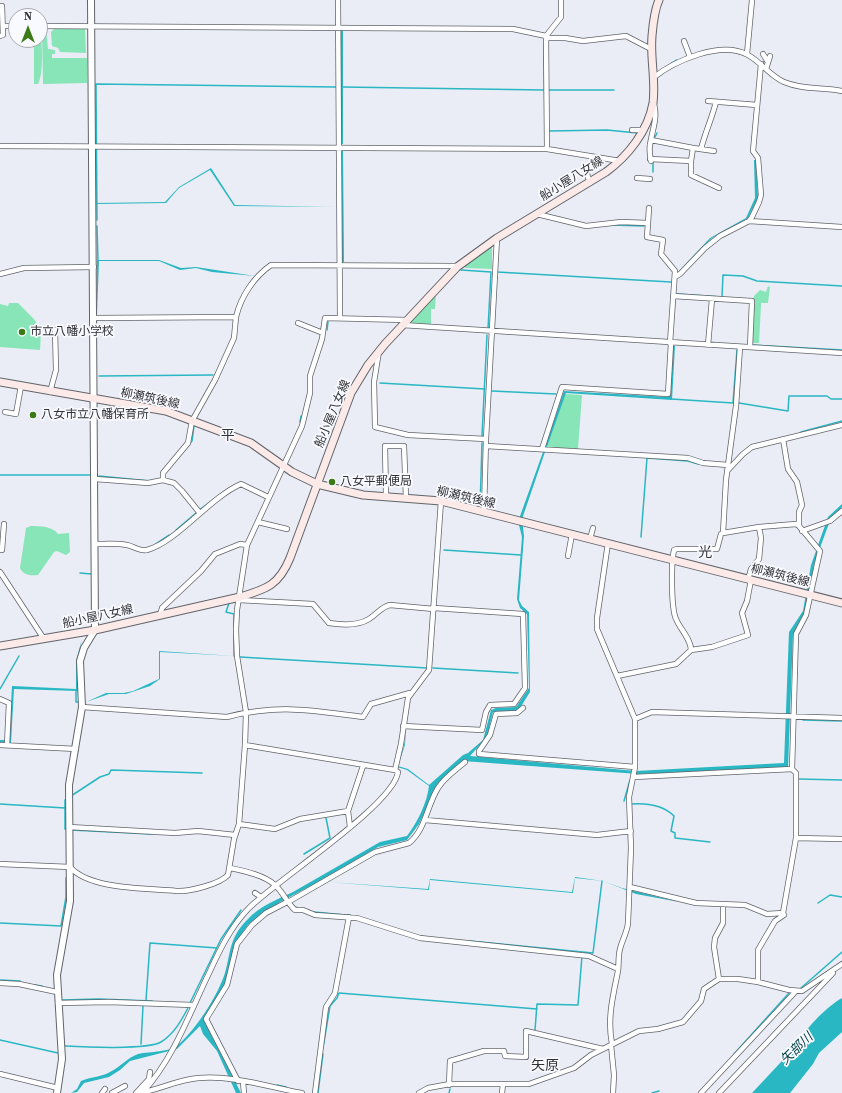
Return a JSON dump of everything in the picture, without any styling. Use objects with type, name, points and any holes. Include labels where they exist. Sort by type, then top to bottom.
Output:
[{"type":"main road","name":"船小屋八女線","points":[[0,646],[44,640],[95,630],[239,598],[268,587],[284,573],[351,393],[379,351],[457,266],[496,238],[590,183],[621,161],[642,130],[653,102],[651,49],[654,18],[659,0]]},
{"type":"main road","name":"柳瀬筑後線","points":[[0,382],[95,400],[166,411],[251,443],[283,465],[317,484],[363,495],[441,501],[842,603]]},
{"type":"street","points":[[0,1074],[58,1091],[62,1059],[57,975],[70,901],[69,781],[76,749],[82,707],[80,661],[84,648],[95,630],[96,544],[91,0]]},
{"type":"street","points":[[338,0],[340,318]]},
{"type":"street","points":[[547,149],[546,37],[561,17],[561,0]]},
{"type":"street","points":[[746,54],[752,0]]},
{"type":"street","points":[[0,6],[2,6],[3,26],[3,35],[0,36]]},
{"type":"street","points":[[3,26],[8,26]]},
{"type":"street","points":[[48,26],[513,30],[546,37],[583,41],[626,36],[651,49]]},
{"type":"street","points":[[684,41],[690,57]]},
{"type":"street","points":[[653,78],[662,71],[690,57],[710,51],[735,52],[746,54],[761,64],[776,78],[786,83],[810,88],[842,91]]},
{"type":"street","points":[[763,54],[768,62]]},
{"type":"street","points":[[766,69],[770,56]]},
{"type":"street","points":[[749,221],[759,202],[761,194],[758,158],[753,150],[761,64]]},
{"type":"street","points":[[708,101],[757,105]]},
{"type":"street","points":[[653,102],[656,111],[656,124],[651,140],[650,160],[691,161]]},
{"type":"street","points":[[701,149],[709,123],[713,116],[716,102]]},
{"type":"street","points":[[632,130],[642,130]]},
{"type":"street","points":[[651,140],[714,152]]},
{"type":"street","points":[[0,146],[93,145],[547,149],[621,161]]},
{"type":"street","points":[[693,148],[691,175],[719,188]]},
{"type":"street","points":[[586,171],[590,183]]},
{"type":"street","points":[[637,178],[650,179]]},
{"type":"street","points":[[542,449],[562,387],[668,394],[675,271],[661,254],[663,240],[647,236],[649,208]]},
{"type":"street","points":[[537,214],[586,226],[621,222],[648,223]]},
{"type":"street","points":[[675,277],[680,274],[705,248],[720,236],[749,221],[842,227]]},
{"type":"street","points":[[484,513],[486,439],[496,238]]},
{"type":"street","points":[[163,480],[163,472],[188,443],[192,421],[215,380],[234,338],[236,317],[242,298],[265,270],[271,265],[457,266]]},
{"type":"street","points":[[0,274],[24,268],[94,266]]},
{"type":"street","points":[[673,296],[752,301],[750,347]]},
{"type":"street","points":[[708,345],[712,299]]},
{"type":"street","points":[[94,318],[236,317]]},
{"type":"street","points":[[0,864],[70,867],[75,873],[111,885],[185,891],[224,879],[228,875],[235,835],[239,824],[245,745],[246,712],[237,656],[237,610],[247,545],[302,426],[302,412],[310,393],[310,376],[323,333],[325,318],[404,323],[491,332],[842,353]]},
{"type":"street","points":[[298,323],[323,333]]},
{"type":"street","points":[[50,392],[56,370],[55,330]]},
{"type":"street","points":[[691,650],[690,643],[674,613],[672,560],[674,550],[676,549],[717,549],[721,534],[723,533],[728,468],[736,406],[740,347]]},
{"type":"street","points":[[379,351],[374,382],[375,427],[408,435],[486,439]]},
{"type":"street","points":[[5,412],[16,414],[21,386]]},
{"type":"street","points":[[728,468],[752,447],[842,424]]},
{"type":"street","points":[[758,982],[758,950],[775,921],[784,915],[783,913],[796,838],[796,773],[792,769],[789,716],[796,634],[806,615],[808,594],[818,549],[799,526],[799,512],[802,505],[797,482],[788,469],[783,439]]},
{"type":"street","points":[[386,496],[386,446],[404,446],[406,498]]},
{"type":"street","points":[[486,446],[688,458],[703,463],[728,468]]},
{"type":"street","points":[[95,479],[148,483],[163,480],[174,484],[182,491],[199,512]]},
{"type":"street","points":[[96,544],[127,544],[145,551],[155,547],[170,537],[214,500],[241,484],[268,497]]},
{"type":"street","points":[[140,1093],[157,1076],[171,1052],[229,934],[247,910],[276,885],[323,850],[350,827],[391,787],[398,776],[398,772],[395,770],[410,693],[429,670],[441,501]]},
{"type":"street","points":[[802,531],[830,520],[842,511]]},
{"type":"street","points":[[258,522],[288,529]]},
{"type":"street","points":[[0,550],[2,550],[4,524]]},
{"type":"street","points":[[723,533],[759,527],[796,524],[799,526]]},
{"type":"street","points":[[617,676],[676,664],[691,650],[712,647],[748,635],[742,613],[747,601],[751,569],[759,559],[761,538],[759,527]]},
{"type":"street","points":[[590,539],[592,528]]},
{"type":"street","points":[[568,556],[572,534]]},
{"type":"street","points":[[608,543],[597,618],[597,629],[635,719],[635,767],[629,797],[631,831],[630,887],[627,931],[620,948],[618,969],[610,1013],[610,1032],[614,1075],[613,1093]]},
{"type":"street","points":[[160,615],[162,608],[201,571],[215,554],[240,544],[247,545]]},
{"type":"street","points":[[0,572],[44,640]]},
{"type":"street","points":[[239,598],[313,604],[329,623],[337,624],[364,622],[386,606],[523,614],[525,688],[514,704],[490,706],[486,712],[482,730],[403,726]]},
{"type":"street","points":[[82,707],[227,717],[246,712],[302,708],[363,717],[371,704],[410,693]]},
{"type":"street","points":[[0,699],[9,703],[7,743]]},
{"type":"street","points":[[523,708],[517,713],[500,713],[494,716],[490,735],[479,751],[480,754],[635,767]]},
{"type":"street","points":[[635,719],[652,712],[842,718]]},
{"type":"street","points":[[0,745],[7,743],[76,749]]},
{"type":"street","points":[[245,745],[363,766],[395,770]]},
{"type":"street","points":[[244,1093],[240,1081],[206,1019],[227,985],[237,944],[252,925],[266,913],[375,852],[409,843],[425,820],[439,786],[465,762]]},
{"type":"street","points":[[350,827],[348,811],[363,766]]},
{"type":"street","points":[[634,777],[792,769]]},
{"type":"street","points":[[239,824],[275,829],[300,819],[348,811]]},
{"type":"street","points":[[425,820],[597,835],[631,831]]},
{"type":"street","points":[[69,827],[175,833],[198,831],[235,835]]},
{"type":"street","points":[[796,838],[842,839]]},
{"type":"street","points":[[230,868],[266,879],[276,885],[281,894],[295,910],[303,910],[315,915],[357,918],[420,938],[589,956],[618,969]]},
{"type":"street","points":[[630,887],[696,903],[745,905],[767,914],[783,913]]},
{"type":"street","points":[[255,893],[262,898]]},
{"type":"street","points":[[719,979],[714,947],[715,938],[723,923],[723,904]]},
{"type":"street","points":[[315,1093],[326,1007],[337,987],[349,917]]},
{"type":"street","points":[[419,1093],[428,1088],[449,1084],[529,1084],[574,1068],[603,1048],[640,1031],[658,1029],[683,1022],[702,1001],[704,989],[719,979],[758,982],[796,991],[802,991],[842,964]]},
{"type":"street","points":[[719,1093],[836,968]]},
{"type":"street","points":[[0,982],[19,984],[57,992]]},
{"type":"street","points":[[702,1093],[796,991]]},
{"type":"street","points":[[58,1002],[193,1005]]},
{"type":"street","points":[[449,1084],[450,1061],[484,1051],[504,1051],[504,1056],[526,1057],[526,1031],[603,1048]]},
{"type":"street","points":[[140,1093],[149,1079],[150,1072]]},
{"type":"street","points":[[140,1093],[197,1078],[220,1078],[302,1093]]},
{"type":"street","points":[[502,1093],[503,1084]]},
{"type":"street","points":[[112,1093],[125,1086]]},
{"type":"green space","points":[[85,28],[86,53],[60,52],[58,48],[52,46],[51,32],[54,29]]},
{"type":"green space","points":[[34,48],[42,48],[40,79],[38,84],[34,84]]},
{"type":"green space","points":[[42,48],[55,50],[55,54],[52,54],[52,58],[87,58],[87,83],[43,84]]},
{"type":"green space","points":[[492,244],[492,269],[466,268],[463,266]]},
{"type":"green space","points":[[768,286],[770,287],[768,303],[761,303],[759,343],[752,343],[754,296],[760,290],[766,292]]},
{"type":"green space","points":[[436,294],[435,309],[431,309],[431,325],[407,324]]},
{"type":"green space","points":[[9,303],[18,303],[37,323],[41,341],[40,350],[0,347],[0,304],[8,306]]},
{"type":"green space","points":[[565,394],[582,395],[578,449],[547,447]]},
{"type":"green space","points":[[31,526],[42,526],[53,529],[58,534],[69,533],[70,552],[66,555],[57,551],[54,552],[38,575],[28,574],[23,572],[20,568],[26,528]]},
{"type":"water","points":[[343,30],[343,144],[341,144],[341,31]]},
{"type":"water","points":[[341,151],[343,151],[344,262],[342,262]]},
{"type":"water","points":[[754,160],[756,160],[758,198],[748,218],[712,238],[677,273],[710,238],[746,218],[755,198]]},
{"type":"water","points":[[211,168],[235,205],[335,207],[234,206],[210,170],[179,188],[166,203],[96,204],[165,202],[179,187]]},
{"type":"water","points":[[97,260],[159,260],[181,268],[196,267],[255,276],[212,272],[196,268],[180,270],[159,261],[99,261],[97,315]]},
{"type":"water","points":[[673,346],[675,346],[672,400],[566,393],[547,447],[545,446],[564,391],[669,397]]},
{"type":"water","points":[[543,452],[545,452],[522,519],[524,536],[519,600],[522,606],[529,612],[530,692],[520,708],[516,711],[493,712],[487,737],[470,756],[636,771],[784,763],[789,632],[803,611],[811,565],[828,517],[842,504],[842,507],[831,518],[814,564],[806,610],[793,634],[788,768],[638,774],[463,761],[438,784],[419,824],[407,840],[378,847],[326,878],[280,902],[248,925],[235,944],[229,973],[223,988],[204,1021],[241,1093],[236,1093],[217,1051],[203,1034],[200,1026],[177,1049],[130,1061],[109,1077],[84,1083],[77,1092],[71,1093],[77,1089],[81,1081],[107,1074],[138,1054],[170,1049],[179,1044],[205,1013],[224,976],[233,940],[236,934],[247,920],[257,911],[380,842],[407,836],[421,812],[429,786],[407,770],[397,767],[404,746],[406,729],[405,745],[398,766],[408,769],[429,785],[463,755],[468,753],[483,740],[491,710],[496,708],[516,707],[529,688],[527,614],[520,608],[517,599],[522,537],[519,519]]},
{"type":"water","points":[[82,639],[77,663],[78,691],[14,689],[11,743],[0,742],[0,740],[9,740],[12,686],[76,689],[76,661]]},
{"type":"water","points":[[159,651],[234,656],[160,652],[160,679],[150,686],[126,694],[109,694],[86,702],[106,693],[124,693],[133,691],[159,679]]},
{"type":"water","points":[[575,877],[603,881],[575,878],[573,893],[430,880],[429,890],[328,882],[428,889],[430,879],[572,892]]},
{"type":"water","points":[[603,881],[622,888],[679,902],[636,894]]},
{"type":"water","name":"矢部川","points":[[842,998],[842,1032],[819,1053],[813,1064],[790,1093],[752,1093],[796,1046],[804,1033],[816,1019]]},
{"type":"waterway","points":[[544,40],[545,131]]},
{"type":"waterway","points":[[672,63],[677,60]]},
{"type":"waterway","points":[[97,220],[96,84],[336,87]]},
{"type":"waterway","points":[[342,87],[544,90]]},
{"type":"waterway","points":[[548,90],[614,90]]},
{"type":"waterway","points":[[549,131],[607,130],[637,133]]},
{"type":"waterway","points":[[654,139],[657,133]]},
{"type":"waterway","points":[[653,161],[653,172]]},
{"type":"waterway","points":[[612,225],[644,226]]},
{"type":"waterway","points":[[97,226],[98,261]]},
{"type":"waterway","points":[[461,270],[491,272],[488,329]]},
{"type":"waterway","points":[[497,272],[671,282]]},
{"type":"waterway","points":[[678,294],[722,297],[723,275],[743,276],[757,281],[842,286]]},
{"type":"waterway","points":[[327,330],[328,322]]},
{"type":"waterway","points":[[482,436],[487,335]]},
{"type":"waterway","points":[[752,345],[842,350]]},
{"type":"waterway","points":[[671,399],[733,403],[737,350]]},
{"type":"waterway","points":[[99,376],[213,375]]},
{"type":"waterway","points":[[380,383],[485,389]]},
{"type":"waterway","points":[[492,391],[556,394]]},
{"type":"waterway","points":[[739,403],[788,411],[789,396],[827,396],[831,399],[842,399]]},
{"type":"waterway","points":[[300,422],[301,416]]},
{"type":"waterway","points":[[801,432],[842,421]]},
{"type":"waterway","points":[[183,452],[192,441],[194,426]]},
{"type":"waterway","points":[[480,509],[482,443]]},
{"type":"waterway","points":[[641,537],[647,458],[688,461],[698,464]]},
{"type":"waterway","points":[[0,475],[90,475]]},
{"type":"waterway","points":[[99,476],[150,481]]},
{"type":"waterway","points":[[199,510],[217,497]]},
{"type":"waterway","points":[[176,530],[196,513]]},
{"type":"waterway","points":[[154,545],[169,535]]},
{"type":"waterway","points":[[444,550],[521,555]]},
{"type":"waterway","points":[[80,573],[91,574]]},
{"type":"waterway","points":[[229,603],[226,612],[234,614],[234,656]]},
{"type":"waterway","points":[[0,689],[19,656]]},
{"type":"waterway","points":[[240,657],[427,668]]},
{"type":"waterway","points":[[433,668],[518,673]]},
{"type":"waterway","points":[[76,690],[76,702],[78,702]]},
{"type":"waterway","points":[[803,720],[842,721]]},
{"type":"waterway","points":[[71,796],[100,777],[109,774],[111,770],[202,773]]},
{"type":"waterway","points":[[799,779],[842,780]]},
{"type":"waterway","points":[[624,801],[630,780]]},
{"type":"waterway","points":[[67,798],[65,800],[65,829],[67,829]]},
{"type":"waterway","points":[[0,804],[65,808]]},
{"type":"waterway","points":[[631,804],[660,807],[670,812],[674,816],[671,831],[675,833],[675,838],[710,842]]},
{"type":"waterway","points":[[304,854],[330,838],[326,818]]},
{"type":"waterway","points":[[71,830],[151,834]]},
{"type":"waterway","points":[[0,923],[61,926],[66,897],[66,878]]},
{"type":"waterway","points":[[470,941],[593,953],[602,881]]},
{"type":"waterway","points":[[818,903],[830,895],[842,897]]},
{"type":"waterway","points":[[295,907],[311,911]]},
{"type":"waterway","points":[[188,1003],[190,1003],[221,939],[241,910]]},
{"type":"waterway","points":[[314,912],[356,916]]},
{"type":"waterway","points":[[146,1000],[150,943],[217,948]]},
{"type":"waterway","points":[[801,988],[842,952]]},
{"type":"waterway","points":[[535,1030],[537,1004],[578,1005],[582,956]]},
{"type":"waterway","points":[[0,980],[20,981]]},
{"type":"waterway","points":[[35,985],[42,986]]},
{"type":"waterway","points":[[323,1048],[330,1006],[337,998],[339,993],[537,1009]]},
{"type":"waterway","points":[[734,1054],[789,993]]},
{"type":"waterway","points":[[62,1000],[99,999],[152,1001]]},
{"type":"waterway","points":[[141,1044],[143,1006]]},
{"type":"waterway","points":[[65,1046],[130,1047],[154,1045],[166,1039],[170,1035],[188,1008]]},
{"type":"waterway","points":[[0,1040],[58,1053]]},
{"type":"waterway","points":[[318,1093],[323,1054]]},
{"type":"waterway","points":[[277,1085],[286,1087]]},
{"type":"waterway","points":[[449,1093],[450,1089]]},
{"type":"waterway","points":[[652,1093],[659,1091]]},
{"type":"place","name":"市立八幡小学校","points":[[22,332]]},
{"type":"place","name":"八女市立八幡保育所","points":[[33,415]]},
{"type":"place","name":"八女平郵便局","points":[[332,482]]},
{"type":"district","name":"平","points":[[228,436]]},
{"type":"district","name":"光","points":[[705,553]]},
{"type":"district","name":"矢原","points":[[545,1066]]}]
